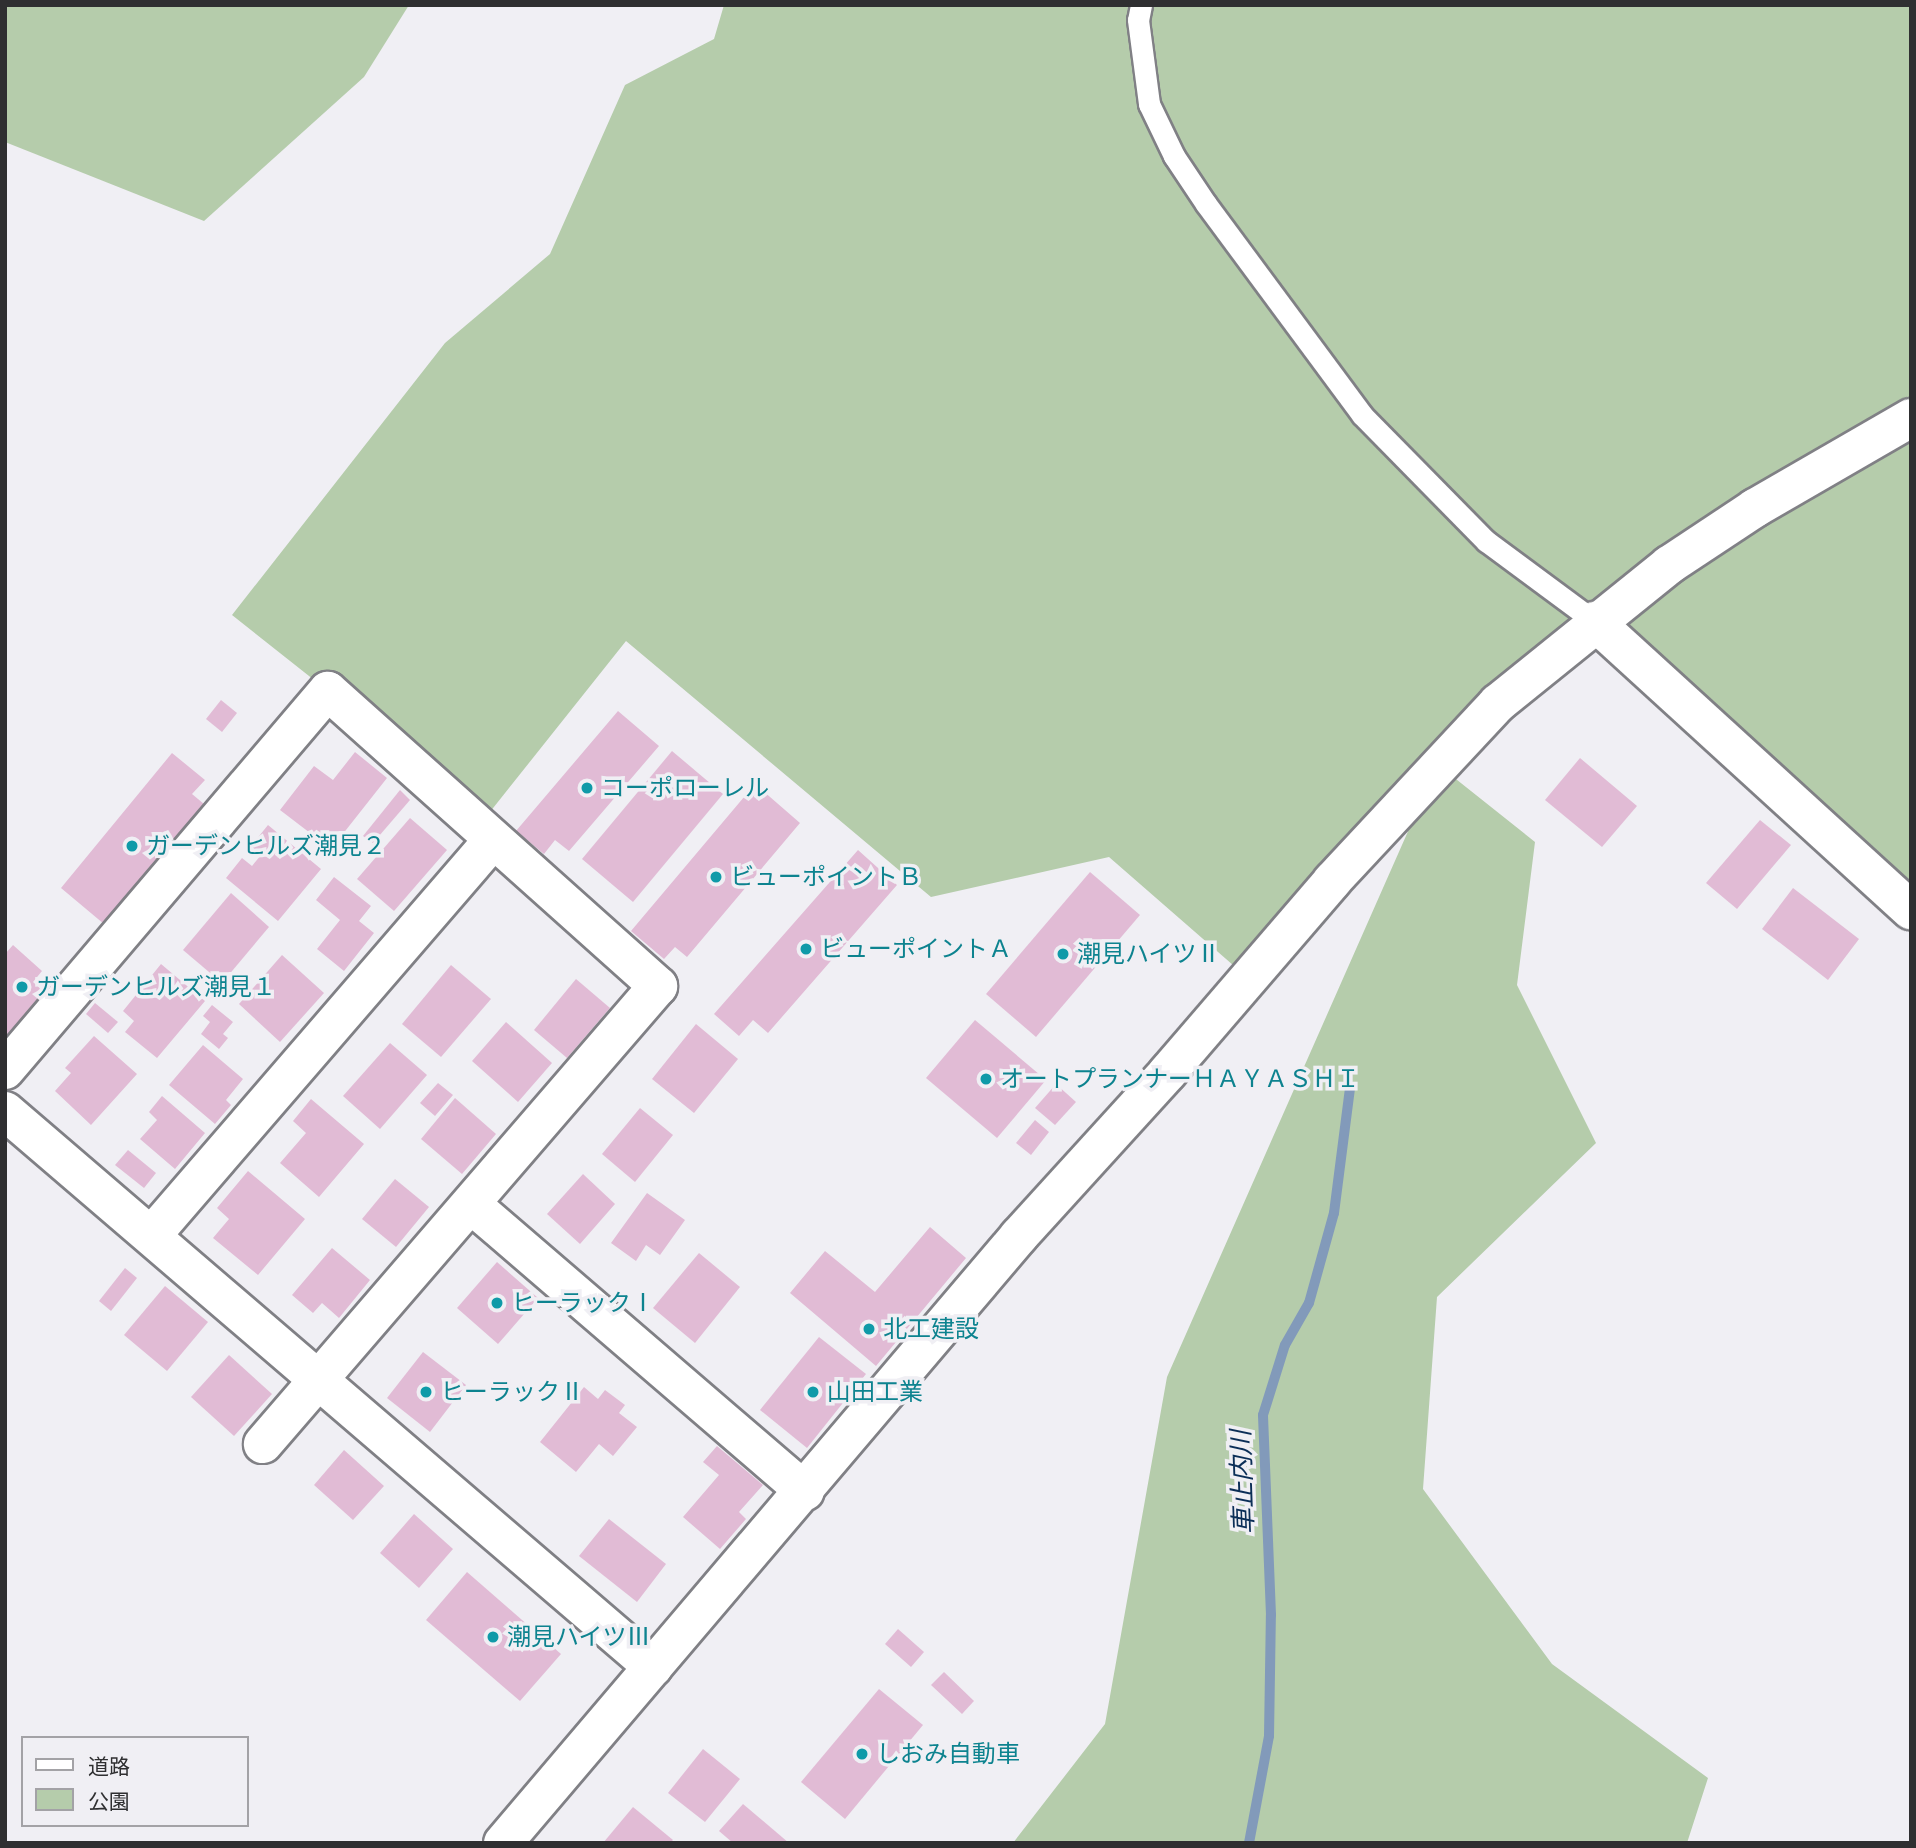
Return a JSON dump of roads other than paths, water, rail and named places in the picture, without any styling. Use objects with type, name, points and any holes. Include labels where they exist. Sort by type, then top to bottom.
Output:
[{"type":"street","points":[[503,1843],[1019,1236],[1168,1072],[1332,881],[1498,703],[1594,621],[1755,508],[1911,418]]},
{"type":"street","points":[[1594,621],[1911,910]]},
{"type":"street","points":[[5,1070],[328,691],[492,841],[658,986],[472,1205],[263,1444]]},
{"type":"street","points":[[152,1235],[492,841]]},
{"type":"street","points":[[5,1111],[653,1667]]},
{"type":"street","points":[[472,1205],[804,1491]]},
{"type":"lane","points":[[1141,5],[1138,20],[1149,104],[1174,156],[1206,204],[1362,415],[1486,541],[1594,621]]},
{"type":"waterway","name":"車止内川","points":[[1249,1843],[1269,1736],[1271,1615],[1263,1415],[1285,1345],[1309,1303],[1334,1213],[1350,1088]]},
{"type":"place","name":"コーポローレル","points":[[587,788]]},
{"type":"place","name":"ガーデンヒルズ潮見２","points":[[132,846]]},
{"type":"place","name":"ビューポイントＢ","points":[[716,877]]},
{"type":"place","name":"ビューポイントＡ","points":[[806,949]]},
{"type":"place","name":"潮見ハイツⅡ","points":[[1063,954]]},
{"type":"place","name":"ガーデンヒルズ潮見１","points":[[22,987]]},
{"type":"place","name":"オートプランナーＨＡＹＡＳＨＩ","points":[[986,1079]]},
{"type":"place","name":"ヒーラックⅠ","points":[[497,1303]]},
{"type":"place","name":"北工建設","points":[[869,1329]]},
{"type":"place","name":"ヒーラックⅡ","points":[[426,1392]]},
{"type":"place","name":"山田工業","points":[[813,1392]]},
{"type":"place","name":"潮見ハイツⅢ","points":[[493,1637]]},
{"type":"place","name":"しおみ自動車","points":[[862,1754]]}]
